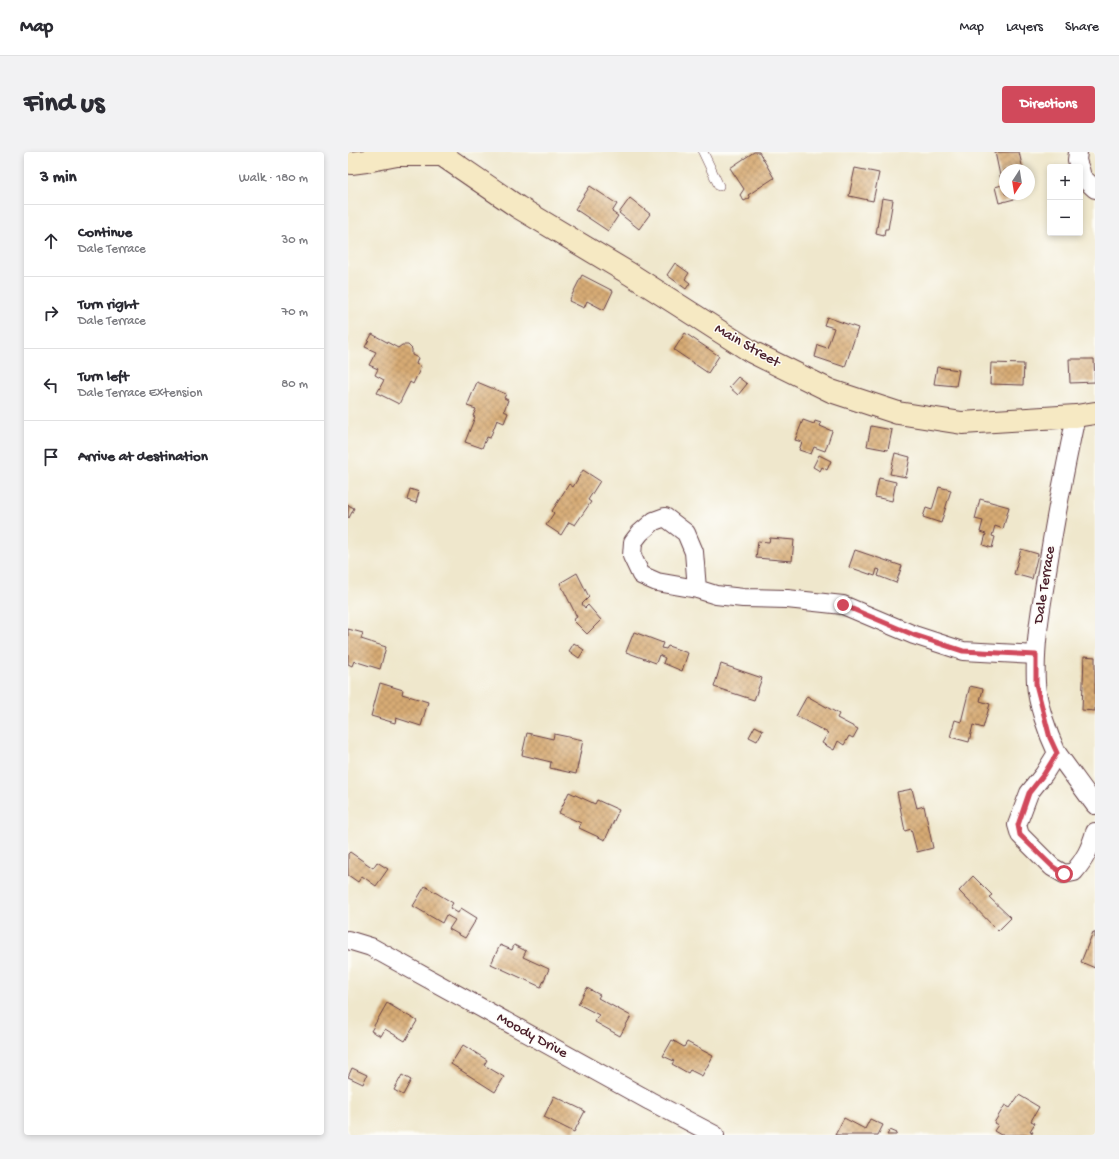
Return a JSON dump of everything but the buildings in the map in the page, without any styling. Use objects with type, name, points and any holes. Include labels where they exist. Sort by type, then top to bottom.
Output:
[{"type":"main road","points":[[352,160],[366,161],[397,155],[441,153]]},
{"type":"main road","name":"Main Street","points":[[441,153],[518,207],[630,274],[752,352],[831,391],[898,413],[962,423],[1086,414]]},
{"type":"street","points":[[1078,152],[1077,160],[1078,164]]},
{"type":"street","points":[[1083,178],[1095,189]]},
{"type":"street","name":"Dale Terrace","points":[[1086,414],[1054,526],[1038,622],[1036,684],[1048,731],[1057,753],[1095,805]]},
{"type":"street","points":[[696,589],[716,595],[743,598],[787,599],[843,605],[914,635],[963,651],[1036,655]]},
{"type":"street","points":[[1057,753],[1044,774],[1029,793],[1018,825],[1020,835],[1052,866],[1064,874],[1074,872],[1084,860],[1092,845],[1095,832]]},
{"type":"street","name":"Moody Drive","points":[[348,940],[371,947],[650,1101],[715,1135]]},
{"type":"lane","points":[[703,152],[719,186]]},
{"type":"route","points":[[843,605],[914,635],[963,651],[1036,655],[1036,684],[1050,738],[1057,753],[1044,774],[1029,793],[1021,812],[1018,825],[1020,835],[1052,866],[1064,874]]}]
